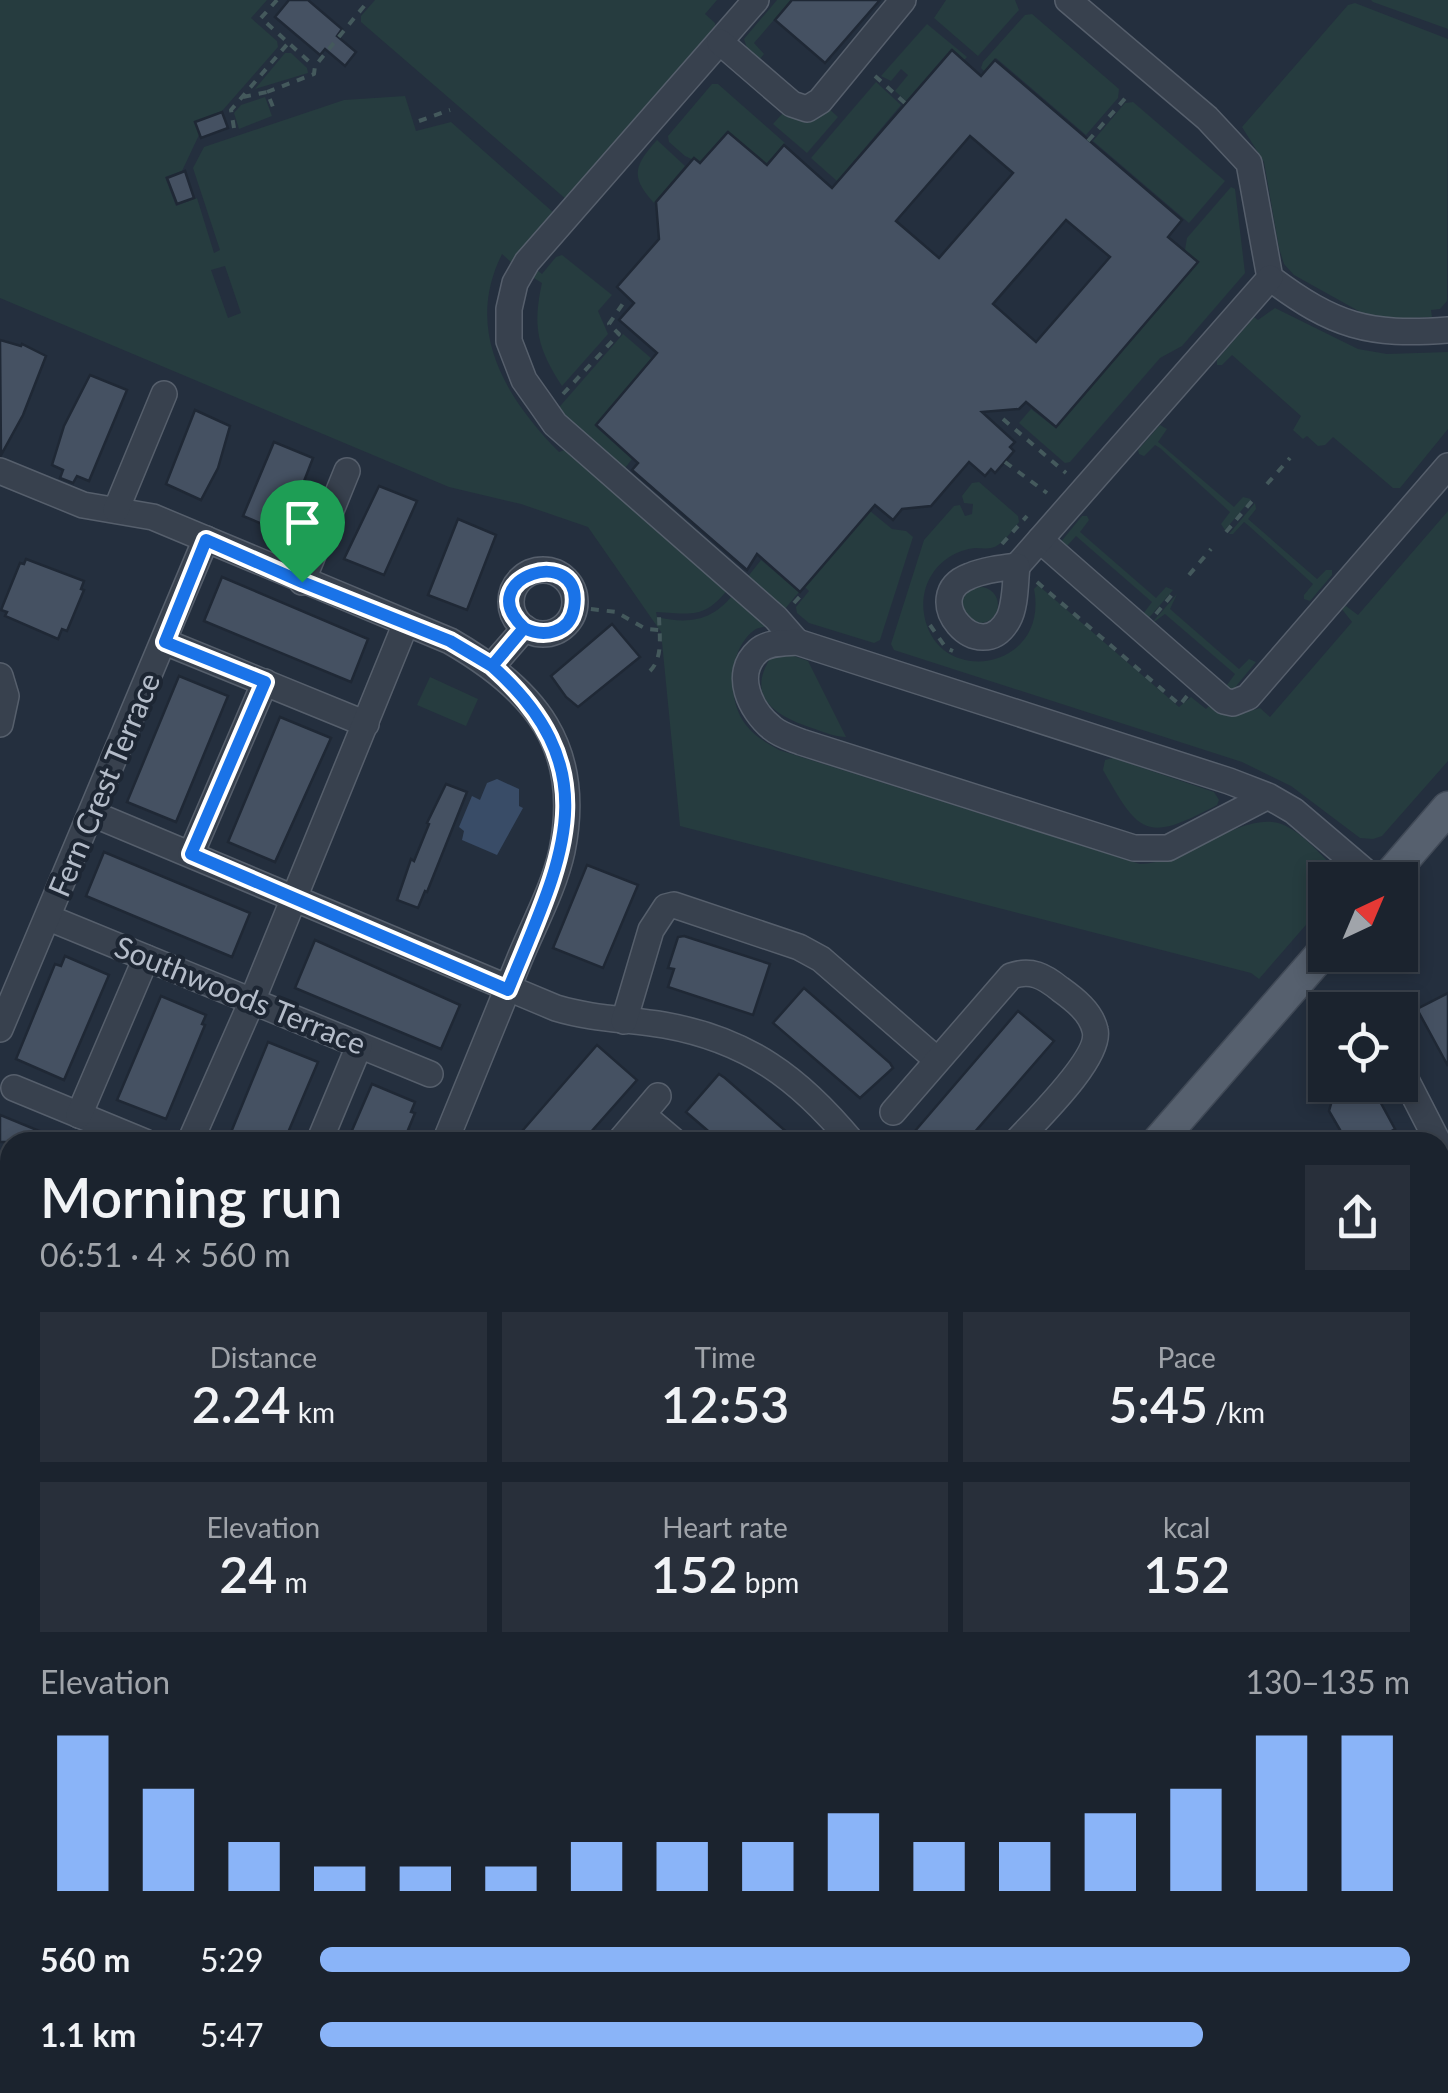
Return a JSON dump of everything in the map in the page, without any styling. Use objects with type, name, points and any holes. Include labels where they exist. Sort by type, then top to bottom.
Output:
[{"type":"main road","points":[[1402,862],[1448,808]]},
{"type":"main road","points":[[1167,1132],[1308,970]]},
{"type":"street","points":[[756,0],[527,262],[515,284],[509,342],[524,380],[555,424],[776,618],[797,642]]},
{"type":"street","points":[[720,42],[792,104],[806,110],[820,102],[904,0]]},
{"type":"street","points":[[1068,0],[1207,118],[1248,163],[1270,278],[1330,318],[1380,332],[1448,330]]},
{"type":"street","points":[[1014,564],[1040,540],[1270,278]]},
{"type":"street","points":[[116,510],[164,394]]},
{"type":"street","points":[[1040,540],[1224,700],[1234,702],[1248,697],[1448,466]]},
{"type":"street","points":[[0,471],[82,505],[153,517],[450,641],[492,666],[533,706],[549,731],[564,768],[562,851],[450,1132]]},
{"type":"street","points":[[302,582],[347,471]]},
{"type":"street","name":"Fern Crest Terrace","points":[[0,1030],[206,540]]},
{"type":"street","points":[[545,570],[564,578],[571,586],[574,607],[571,618],[556,632],[534,633],[517,621],[511,602],[518,582],[535,571],[545,570]]},
{"type":"street","points":[[194,1132],[252,1001],[406,622]]},
{"type":"street","points":[[492,666],[524,628]]},
{"type":"street","points":[[165,642],[366,724]]},
{"type":"street","points":[[1268,796],[1168,848],[1134,848],[775,731],[756,713],[746,690],[747,669],[757,651],[774,644],[797,642],[1268,796],[1294,811],[1354,862]]},
{"type":"street","points":[[0,676],[6,696],[0,724]]},
{"type":"street","points":[[191,854],[265,682]]},
{"type":"street","points":[[93,814],[508,990],[574,1014],[662,1025],[710,1037],[767,1061],[808,1094],[843,1132]]},
{"type":"street","points":[[624,1021],[651,930],[666,907],[674,905],[799,947],[821,959],[937,1060]]},
{"type":"street","name":"Southwoods Terrace","points":[[49,918],[430,1074]]},
{"type":"street","points":[[79,1114],[146,958]]},
{"type":"street","points":[[894,1112],[1011,976],[1024,972],[1038,974],[1089,1015],[1096,1042],[1092,1052],[1024,1132]]},
{"type":"street","points":[[322,1132],[359,1046]]},
{"type":"street","points":[[14,1088],[121,1132]]},
{"type":"street","points":[[1417,1102],[1433,1132]]},
{"type":"street","points":[[628,1132],[651,1105],[669,1132]]},
{"type":"path","points":[[276,0],[261,18],[315,66]]},
{"type":"path","points":[[242,97],[314,74],[315,66],[370,0]]},
{"type":"path","points":[[234,128],[231,110],[290,41]]},
{"type":"path","points":[[875,76],[906,103]]},
{"type":"path","points":[[267,92],[275,112]]},
{"type":"path","points":[[1088,141],[1128,94]]},
{"type":"path","points":[[419,121],[450,110]]},
{"type":"path","points":[[546,412],[618,334],[609,324],[624,302]]},
{"type":"path","points":[[1003,419],[1066,473]]},
{"type":"path","points":[[1267,484],[1290,458]]},
{"type":"path","points":[[1005,462],[1048,493]]},
{"type":"path","points":[[1226,532],[1252,501]]},
{"type":"path","points":[[1027,516],[1014,564],[1180,705],[1190,692]]},
{"type":"path","points":[[1189,574],[1211,549]]},
{"type":"path","points":[[1149,622],[1175,591]]},
{"type":"path","points":[[574,607],[616,612],[646,629],[659,630]]},
{"type":"path","points":[[650,672],[659,654],[658,614]]},
{"type":"green space","points":[[0,0],[267,0],[251,18],[277,41],[278,47],[222,111],[194,121],[199,135],[182,171],[165,177],[176,206],[197,198],[214,253],[220,250],[193,168],[204,147],[344,100],[405,96],[416,131],[451,122],[554,213],[517,254],[513,264],[502,254],[491,282],[487,309],[496,361],[522,409],[559,452],[567,449],[729,588],[705,610],[656,612],[657,617],[701,618],[719,609],[735,592],[770,625],[747,637],[733,674],[735,702],[746,725],[757,736],[779,750],[1140,864],[1178,855],[1254,823],[1286,826],[1329,862],[1308,862],[1308,923],[1259,979],[1251,973],[680,826],[661,632],[588,527],[521,504],[449,487],[0,298]],"holes":[[[225,266],[241,313],[228,318],[211,270]]]},
{"type":"green space","points":[[375,0],[717,0],[705,14],[715,23],[715,29],[567,200],[361,22],[361,16]]},
{"type":"green space","points":[[777,0],[791,0],[754,43],[764,54],[760,59],[747,48],[744,39]]},
{"type":"green space","points":[[946,0],[1015,0],[1019,10],[978,56],[934,18]]},
{"type":"green space","points":[[1448,0],[1448,29],[1373,2]]},
{"type":"green space","points":[[1355,3],[1448,39],[1447,301],[1440,309],[1431,310],[1432,317],[1390,319],[1364,314],[1294,275],[1284,264],[1279,248],[1264,162],[1242,127],[1348,5]]},
{"type":"green space","points":[[1032,14],[1119,89],[1118,98],[1086,135],[996,58],[984,71],[981,68],[1025,15]]},
{"type":"green space","points":[[927,24],[967,57],[964,60],[951,49],[906,101],[895,91],[908,75],[901,69],[891,81],[881,76]]},
{"type":"green space","points":[[285,53],[291,53],[308,73],[255,89]]},
{"type":"green space","points":[[876,82],[901,105],[837,181],[811,158]]},
{"type":"green space","points":[[712,84],[718,84],[785,143],[766,164],[727,131],[700,163],[669,142],[668,136]]},
{"type":"green space","points":[[265,97],[272,116],[239,129],[234,113],[241,105]]},
{"type":"green space","points":[[1133,102],[1225,181],[1189,223],[1093,141],[1125,103]]},
{"type":"green space","points":[[828,108],[838,117],[807,153],[773,124],[782,114]]},
{"type":"green space","points":[[657,140],[685,166],[654,203],[641,185],[638,171]]},
{"type":"green space","points":[[1231,187],[1235,189],[1245,273],[1182,346],[1160,358],[1070,462],[1065,463],[1019,423],[1031,409],[1056,428],[1198,263],[1185,250],[1187,238]]},
{"type":"green space","points":[[562,255],[612,295],[598,311],[608,334],[562,386],[539,337],[542,283],[529,275],[533,267],[542,274]]},
{"type":"green space","points":[[1275,308],[1358,349],[1387,354],[1448,352],[1448,429],[1400,488],[1393,488],[1333,437],[1318,446],[1307,436],[1303,439],[1293,430],[1301,416],[1232,355],[1217,365],[1217,360],[1254,317],[1258,320]]},
{"type":"green space","points":[[623,334],[652,359],[595,426],[632,459],[622,472],[555,412]]},
{"type":"green space","points":[[1160,425],[1167,429],[1158,442],[1234,507],[1243,497],[1251,499],[1225,530],[1221,524],[1230,512],[1160,448],[1155,445],[1144,456],[1139,454],[1138,450]]},
{"type":"green space","points":[[979,482],[1018,516],[1019,522],[995,547],[968,549],[950,557],[929,580],[924,614],[933,638],[948,653],[968,661],[989,660],[1009,653],[1025,638],[1034,617],[1034,589],[1038,585],[1179,707],[1191,697],[1206,709],[1210,705],[1230,717],[1260,708],[1270,717],[1352,622],[1341,608],[1346,606],[1358,615],[1448,511],[1448,761],[1382,836],[1360,838],[1291,786],[1242,762],[894,650],[891,644],[924,540],[954,506],[960,505],[965,516],[972,514],[973,504],[964,503],[962,496],[972,483]]},
{"type":"green space","points":[[1255,503],[1256,509],[1248,519],[1317,579],[1326,570],[1332,570],[1310,601],[1304,595],[1313,584],[1249,526],[1244,522],[1229,534]]},
{"type":"green space","points":[[870,511],[892,529],[906,531],[913,537],[880,640],[874,643],[809,623],[797,613],[796,607],[809,591],[805,587]]},
{"type":"green space","points":[[1082,516],[1089,520],[1080,532],[1156,598],[1166,587],[1173,590],[1147,620],[1143,614],[1152,602],[1076,536],[1067,546],[1060,543]]},
{"type":"green space","points":[[761,560],[799,592],[784,610],[746,579]]},
{"type":"green space","points":[[980,587],[993,592],[998,605],[993,618],[980,623],[967,618],[962,605],[967,592]]},
{"type":"green space","points":[[1177,594],[1170,609],[1239,669],[1249,659],[1256,662],[1232,691],[1227,685],[1235,674],[1165,614],[1151,624]]},
{"type":"green space","points":[[785,653],[808,661],[846,737],[802,725],[770,705],[761,685],[763,672],[771,657]]},
{"type":"green space","points":[[430,677],[478,699],[466,726],[417,705]]},
{"type":"green space","points":[[1113,758],[1214,792],[1219,800],[1217,805],[1175,824],[1148,826],[1127,809],[1103,770],[1105,760]]},
{"type":"water","points":[[497,779],[519,789],[519,806],[523,808],[497,855],[462,840],[464,831],[459,827],[472,796],[480,800],[487,783]]},
{"type":"building","points":[[289,0],[308,0],[342,29],[337,36],[356,52],[345,66],[325,49],[320,55],[275,17]]},
{"type":"building","points":[[792,0],[880,0],[825,63],[775,20]]},
{"type":"building","points":[[952,50],[981,76],[995,60],[1182,220],[1168,237],[1198,262],[1056,427],[1026,402],[1019,409],[982,412],[1015,442],[1010,447],[1014,451],[995,473],[991,469],[985,476],[969,462],[931,506],[902,509],[893,520],[875,505],[800,592],[757,554],[747,570],[632,470],[638,463],[596,425],[657,353],[619,320],[634,303],[617,287],[659,239],[656,202],[694,158],[700,163],[728,132],[767,165],[784,145],[832,188]],"holes":[[[970,136],[1013,173],[939,258],[896,221]],[[1066,220],[1110,257],[1036,342],[993,304]]]},
{"type":"building","points":[[222,112],[228,128],[201,138],[195,122]]},
{"type":"building","points":[[185,171],[194,198],[177,204],[167,178]]},
{"type":"building","points":[[0,340],[22,344],[46,356],[23,415],[1,455]]},
{"type":"building","points":[[90,375],[127,390],[89,481],[77,476],[73,483],[60,478],[63,470],[52,465],[64,426]]},
{"type":"building","points":[[195,410],[230,426],[218,468],[201,500],[166,484]]},
{"type":"building","points":[[274,442],[313,458],[284,533],[243,516]]},
{"type":"building","points":[[379,486],[417,501],[384,575],[344,559]]},
{"type":"building","points":[[458,519],[496,535],[467,610],[428,595]]},
{"type":"building","points":[[26,559],[84,581],[67,631],[62,629],[58,639],[5,616],[7,612],[1,610],[20,563],[24,564]]},
{"type":"building","points":[[222,577],[368,639],[351,682],[204,621]]},
{"type":"building","points":[[612,624],[640,657],[578,707],[551,676]]},
{"type":"building","points":[[179,676],[228,696],[176,822],[127,802]]},
{"type":"building","points":[[280,717],[331,738],[275,862],[228,842]]},
{"type":"building","points":[[446,784],[467,792],[418,908],[397,900],[411,859],[414,861]]},
{"type":"building","points":[[104,852],[250,913],[232,957],[86,896]]},
{"type":"building","points":[[587,865],[638,885],[603,968],[553,948]]},
{"type":"building","points":[[678,937],[770,964],[753,1015],[668,987],[674,969],[668,968]]},
{"type":"building","points":[[315,940],[460,1005],[441,1049],[295,988]]},
{"type":"building","points":[[65,956],[109,975],[64,1080],[16,1059],[55,964],[61,966]]},
{"type":"building","points":[[804,988],[893,1068],[860,1098],[773,1023]]},
{"type":"building","points":[[1448,993],[1448,1066],[1418,1011]]},
{"type":"building","points":[[161,996],[206,1015],[166,1119],[117,1100]]},
{"type":"building","points":[[1018,1011],[1054,1041],[975,1132],[915,1131]]},
{"type":"building","points":[[268,1042],[318,1062],[288,1132],[231,1132]]},
{"type":"building","points":[[597,1045],[637,1080],[591,1132],[523,1130]]},
{"type":"building","points":[[719,1074],[787,1132],[709,1132],[686,1112]]},
{"type":"building","points":[[372,1084],[415,1102],[407,1132],[351,1132]]},
{"type":"building","points":[[1332,1102],[1380,1102],[1395,1129],[1341,1132],[1329,1111]]},
{"type":"building","points":[[0,1115],[42,1132],[0,1132]]},
{"type":"route","points":[[302,582],[206,540],[165,642],[265,682],[191,854],[508,990],[562,851],[566,794],[564,768],[549,731],[533,706],[492,666],[524,628],[512,612],[513,591],[518,582],[525,575],[545,570],[564,578],[571,586],[574,607],[564,626],[545,634],[524,628],[492,666],[450,641],[302,582]]}]
